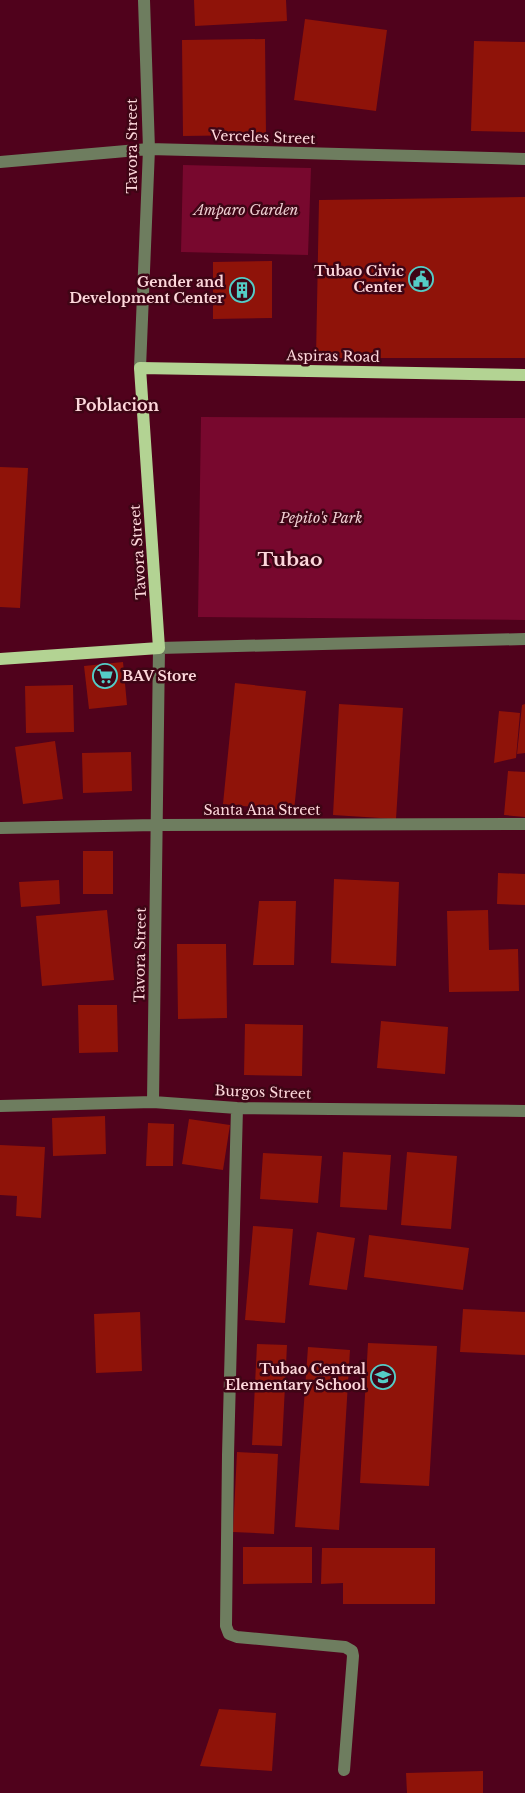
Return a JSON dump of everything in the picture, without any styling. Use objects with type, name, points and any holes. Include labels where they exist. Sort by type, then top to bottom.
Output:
[{"type":"main road","name":"Aspiras Road","points":[[140,368],[525,375]]},
{"type":"main road","name":"Tavora Street","points":[[140,368],[159,648]]},
{"type":"main road","points":[[0,659],[159,648]]},
{"type":"street","name":"Tavora Street","points":[[140,368],[149,149],[144,0]]},
{"type":"street","name":"Verceles Street","points":[[0,162],[149,149],[525,159]]},
{"type":"street","points":[[159,648],[525,639]]},
{"type":"street","name":"Tavora Street","points":[[153,1102],[159,648]]},
{"type":"street","name":"Santa Ana Street","points":[[0,828],[156,825],[525,824]]},
{"type":"street","name":"Burgos Street","points":[[0,1106],[153,1102],[237,1108],[525,1111]]},
{"type":"street","points":[[237,1108],[228,1455],[226,1626],[229,1634],[237,1637],[345,1647],[352,1652],[344,1770]]},
{"type":"green space","name":"Amparo Garden","points":[[183,165],[311,168],[308,255],[181,252]]},
{"type":"green space","name":"Pepito's Park","points":[[201,417],[525,418],[525,620],[198,617]]},
{"type":"building","points":[[194,0],[286,0],[287,21],[195,26]]},
{"type":"building","points":[[305,19],[387,30],[376,111],[294,100]]},
{"type":"building","points":[[265,39],[266,135],[183,136],[182,40]]},
{"type":"building","points":[[474,41],[525,42],[525,132],[471,131]]},
{"type":"building","name":"Tubao Civic Center","points":[[525,197],[525,358],[316,358],[319,200]]},
{"type":"building","name":"Gender and Development Center","points":[[272,261],[272,318],[213,319],[213,262]]},
{"type":"building","points":[[0,467],[28,468],[20,608],[0,607]]},
{"type":"building","points":[[123,662],[127,705],[89,709],[84,666]]},
{"type":"building","points":[[235,683],[306,691],[294,811],[223,804]]},
{"type":"building","points":[[73,685],[74,732],[26,733],[25,686]]},
{"type":"building","points":[[339,704],[403,708],[396,819],[333,815]]},
{"type":"building","points":[[525,704],[525,753],[517,754],[522,705]]},
{"type":"building","points":[[499,711],[520,713],[516,758],[494,763]]},
{"type":"building","points":[[55,741],[63,799],[23,804],[15,747]]},
{"type":"building","points":[[131,752],[132,791],[83,793],[82,753]]},
{"type":"building","points":[[508,771],[525,772],[525,817],[504,815]]},
{"type":"building","points":[[83,851],[113,851],[113,894],[83,894]]},
{"type":"building","points":[[498,873],[525,874],[525,905],[497,904]]},
{"type":"building","points":[[334,879],[399,882],[396,966],[331,963]]},
{"type":"building","points":[[59,880],[60,904],[21,907],[19,882]]},
{"type":"building","points":[[259,901],[296,901],[294,965],[253,965]]},
{"type":"building","points":[[107,910],[114,980],[42,986],[36,916]]},
{"type":"building","points":[[488,910],[489,950],[518,949],[519,991],[449,992],[447,911]]},
{"type":"building","points":[[177,944],[226,944],[227,1018],[178,1019]]},
{"type":"building","points":[[78,1005],[117,1005],[118,1052],[79,1053]]},
{"type":"building","points":[[381,1021],[448,1027],[445,1074],[377,1068]]},
{"type":"building","points":[[245,1024],[303,1025],[302,1076],[244,1075]]},
{"type":"building","points":[[105,1116],[106,1154],[53,1156],[52,1118]]},
{"type":"building","points":[[189,1119],[230,1125],[223,1170],[182,1164]]},
{"type":"building","points":[[148,1123],[174,1124],[173,1166],[146,1166]]},
{"type":"building","points":[[0,1145],[45,1147],[41,1218],[16,1216],[17,1196],[0,1195]]},
{"type":"building","points":[[343,1152],[391,1155],[387,1210],[340,1207]]},
{"type":"building","points":[[407,1152],[457,1156],[451,1229],[401,1225]]},
{"type":"building","points":[[263,1153],[322,1156],[318,1203],[260,1199]]},
{"type":"building","points":[[253,1226],[293,1229],[285,1323],[245,1320]]},
{"type":"building","points":[[317,1232],[355,1238],[347,1290],[309,1285]]},
{"type":"building","points":[[369,1235],[469,1248],[463,1290],[364,1277]]},
{"type":"building","points":[[463,1309],[525,1312],[525,1355],[460,1352]]},
{"type":"building","points":[[140,1312],[142,1371],[96,1373],[94,1314]]},
{"type":"building","points":[[368,1343],[437,1346],[429,1486],[360,1483]]},
{"type":"building","points":[[257,1344],[287,1345],[282,1446],[252,1445]]},
{"type":"building","points":[[308,1347],[350,1350],[339,1530],[295,1527]]},
{"type":"building","points":[[237,1452],[278,1454],[274,1534],[233,1532]]},
{"type":"building","points":[[243,1547],[312,1547],[312,1583],[243,1584]]},
{"type":"building","points":[[322,1548],[435,1548],[435,1604],[343,1604],[343,1583],[321,1584]]},
{"type":"building","points":[[219,1709],[276,1713],[272,1771],[200,1766]]},
{"type":"building","points":[[483,1771],[483,1793],[407,1793],[406,1773]]},
{"type":"place","name":"Tubao Civic Center","points":[[421,279]]},
{"type":"place","name":"Gender and Development Center","points":[[242,290]]},
{"type":"place","name":"BAV Store","points":[[105,676]]},
{"type":"place","name":"Tubao Central Elementary School","points":[[383,1377]]},
{"type":"district","name":"Poblacion","points":[[117,405]]},
{"type":"district","name":"Tubao","points":[[290,559]]}]
